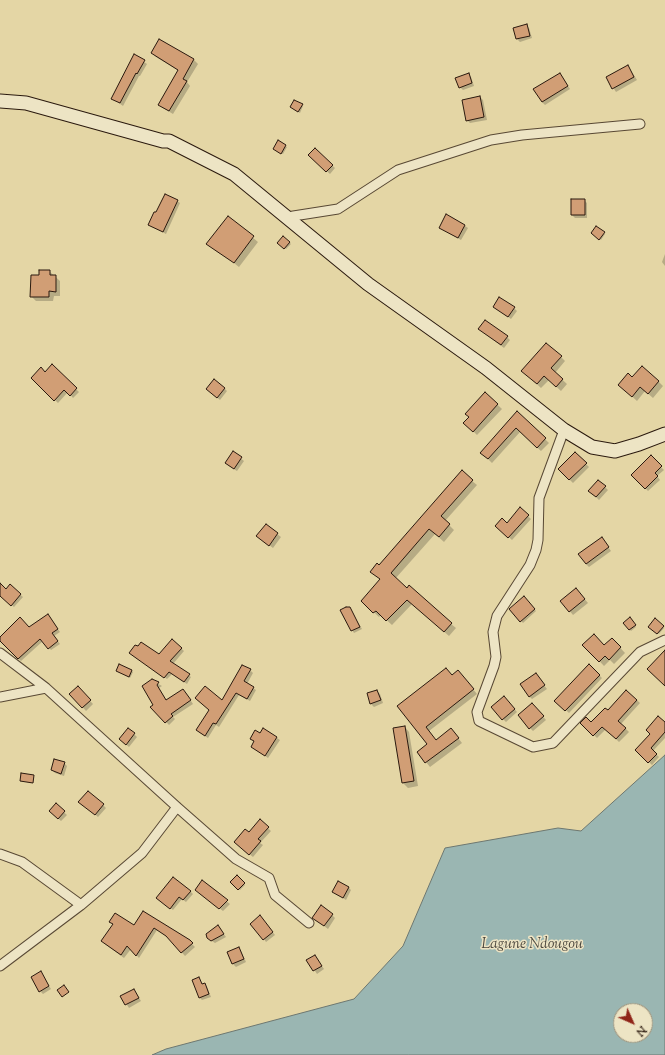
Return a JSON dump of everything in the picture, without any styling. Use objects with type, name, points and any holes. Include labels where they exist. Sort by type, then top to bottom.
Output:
[{"type":"street","points":[[0,100],[26,103],[163,141],[169,141],[234,174],[368,284],[486,368],[564,430],[592,447],[615,451],[665,434]]},
{"type":"street","points":[[287,217],[338,209],[398,170],[491,140],[522,135],[640,124]]},
{"type":"street","points":[[564,430],[538,498],[538,540],[536,550],[530,565],[497,616],[494,624],[493,632],[496,657],[477,712],[479,721],[533,747],[553,744],[640,652],[665,640]]},
{"type":"street","points":[[0,653],[46,688],[236,860],[269,878],[276,895],[309,923]]},
{"type":"street","points":[[0,697],[46,688]]},
{"type":"street","points":[[0,966],[81,905],[142,853],[177,807]]},
{"type":"street","points":[[0,854],[22,862],[81,905]]},
{"type":"water","name":"Lagune Ndougou","points":[[665,755],[665,1055],[152,1055],[166,1049],[354,999],[403,946],[445,848],[558,828],[581,831]]},
{"type":"building","points":[[527,24],[530,36],[516,39],[513,28]]},
{"type":"building","points":[[159,39],[194,59],[183,79],[187,81],[169,111],[158,105],[178,70],[151,53]]},
{"type":"building","points":[[134,54],[145,60],[137,74],[136,73],[120,103],[111,99]]},
{"type":"building","points":[[628,65],[634,77],[612,89],[606,77]]},
{"type":"building","points":[[469,73],[472,83],[459,88],[455,78]]},
{"type":"building","points":[[560,73],[568,86],[542,102],[533,89]]},
{"type":"building","points":[[480,96],[484,117],[466,121],[462,100]]},
{"type":"building","points":[[294,100],[303,104],[298,112],[290,107]]},
{"type":"building","points":[[278,140],[286,145],[281,154],[273,149]]},
{"type":"building","points":[[315,148],[333,165],[326,172],[308,155]]},
{"type":"building","points":[[165,194],[178,200],[163,232],[148,225]]},
{"type":"building","points":[[571,199],[585,199],[585,215],[571,215]]},
{"type":"building","points":[[446,214],[465,225],[458,238],[439,228]]},
{"type":"building","points":[[228,216],[254,236],[234,263],[206,244]]},
{"type":"building","points":[[596,226],[605,232],[599,240],[591,233]]},
{"type":"building","points":[[283,236],[290,242],[284,249],[277,243]]},
{"type":"building","points":[[39,270],[50,270],[50,275],[56,275],[56,292],[49,291],[49,297],[30,297],[31,275],[39,275]]},
{"type":"building","points":[[499,297],[515,307],[508,317],[493,307]]},
{"type":"building","points":[[485,320],[508,336],[501,345],[478,329]]},
{"type":"building","points":[[546,343],[562,356],[551,368],[563,379],[556,387],[544,376],[537,384],[521,371]]},
{"type":"building","points":[[52,364],[77,388],[70,396],[64,390],[54,401],[31,378],[41,367],[45,372]]},
{"type":"building","points":[[642,366],[659,381],[648,394],[640,387],[632,397],[618,385],[628,373],[632,377]]},
{"type":"building","points":[[214,379],[225,388],[217,398],[206,389]]},
{"type":"building","points":[[485,392],[498,404],[473,432],[463,423],[469,417],[465,414]]},
{"type":"building","points":[[517,411],[546,438],[537,448],[516,428],[488,459],[480,453]]},
{"type":"building","points":[[233,451],[242,457],[234,469],[225,463]]},
{"type":"building","points":[[575,452],[587,463],[569,480],[558,469]]},
{"type":"building","points":[[651,455],[662,466],[655,473],[658,476],[645,489],[631,475]]},
{"type":"building","points":[[462,470],[473,480],[441,516],[450,524],[439,537],[429,529],[391,573],[407,588],[409,585],[452,623],[444,632],[407,600],[386,621],[376,611],[373,613],[361,601],[380,579],[370,572],[377,563],[379,565]]},
{"type":"building","points":[[598,480],[606,486],[596,497],[588,491]]},
{"type":"building","points":[[520,507],[529,515],[508,538],[495,526],[502,518],[507,523]]},
{"type":"building","points":[[266,524],[278,533],[269,546],[256,536]]},
{"type":"building","points":[[602,537],[609,547],[586,564],[578,554]]},
{"type":"building","points":[[0,583],[6,589],[10,584],[21,594],[11,606],[0,596]]},
{"type":"building","points":[[576,588],[585,599],[569,612],[560,601]]},
{"type":"building","points":[[524,596],[535,609],[520,622],[509,609]]},
{"type":"building","points":[[350,607],[360,627],[351,631],[340,610]]},
{"type":"building","points":[[48,614],[58,629],[52,633],[58,641],[48,649],[40,639],[18,659],[0,641],[0,637],[20,617],[29,627]]},
{"type":"building","points":[[630,617],[636,625],[629,630],[623,623]]},
{"type":"building","points":[[655,618],[664,626],[657,634],[648,627]]},
{"type":"building","points":[[594,634],[604,645],[612,638],[621,647],[609,660],[605,656],[599,662],[582,645]]},
{"type":"building","points":[[172,639],[182,648],[170,661],[190,674],[184,682],[169,672],[164,678],[129,653],[135,645],[138,646],[141,642],[159,654]]},
{"type":"building","points":[[665,650],[665,686],[647,669]]},
{"type":"building","points":[[119,664],[132,670],[129,677],[116,671]]},
{"type":"building","points":[[589,664],[600,675],[565,711],[554,701]]},
{"type":"building","points":[[242,665],[251,669],[244,681],[254,687],[247,699],[236,693],[216,724],[213,723],[205,736],[196,730],[209,710],[195,698],[205,686],[222,700]]},
{"type":"building","points":[[446,668],[452,675],[458,670],[474,689],[426,727],[436,740],[451,728],[459,738],[425,763],[417,752],[427,744],[397,706]]},
{"type":"building","points":[[536,673],[545,685],[529,697],[520,684]]},
{"type":"building","points":[[152,679],[159,682],[157,685],[166,700],[183,689],[191,700],[171,714],[173,716],[165,723],[150,707],[153,705],[142,686]]},
{"type":"building","points":[[78,686],[91,700],[82,708],[69,694]]},
{"type":"building","points":[[377,690],[381,700],[370,704],[367,693]]},
{"type":"building","points":[[626,690],[637,700],[618,721],[626,728],[616,739],[602,727],[593,736],[580,723],[586,717],[591,722],[605,708],[608,710]]},
{"type":"building","points":[[504,696],[515,709],[502,720],[491,707]]},
{"type":"building","points":[[532,703],[544,716],[529,729],[518,715]]},
{"type":"building","points":[[658,716],[665,722],[665,732],[651,748],[657,754],[648,763],[635,750],[650,734],[646,730]]},
{"type":"building","points":[[405,726],[414,781],[402,783],[393,728]]},
{"type":"building","points":[[128,728],[135,733],[126,745],[119,739]]},
{"type":"building","points":[[263,728],[277,737],[265,756],[251,747],[254,741],[250,739],[255,730],[260,733]]},
{"type":"building","points":[[54,759],[65,762],[61,774],[51,770]]},
{"type":"building","points":[[21,773],[34,775],[33,783],[20,781]]},
{"type":"building","points":[[88,791],[104,804],[95,815],[78,802]]},
{"type":"building","points":[[56,803],[65,811],[58,819],[49,811]]},
{"type":"building","points":[[260,819],[269,827],[258,839],[261,841],[249,855],[234,842],[245,829],[249,832]]},
{"type":"building","points":[[237,875],[245,883],[238,890],[230,882]]},
{"type":"building","points":[[173,877],[191,891],[183,900],[179,897],[170,909],[156,898]]},
{"type":"building","points":[[202,880],[228,900],[219,909],[195,890]]},
{"type":"building","points":[[338,881],[349,887],[343,898],[332,892]]},
{"type":"building","points":[[321,905],[333,914],[324,926],[312,918]]},
{"type":"building","points":[[143,911],[193,943],[181,953],[166,936],[154,928],[136,956],[127,946],[121,955],[101,941],[113,924],[109,922],[115,913],[134,925]]},
{"type":"building","points":[[260,915],[273,932],[263,940],[250,924]]},
{"type":"building","points":[[218,925],[224,934],[211,941],[207,938],[206,934]]},
{"type":"building","points":[[239,947],[244,959],[232,964],[227,952]]},
{"type":"building","points":[[315,955],[322,966],[313,971],[306,960]]},
{"type":"building","points":[[41,971],[49,986],[39,992],[31,977]]},
{"type":"building","points":[[199,977],[202,984],[205,983],[209,994],[199,998],[192,980]]},
{"type":"building","points":[[64,985],[69,992],[62,997],[57,990]]},
{"type":"building","points":[[134,989],[139,998],[125,1005],[120,996]]}]
